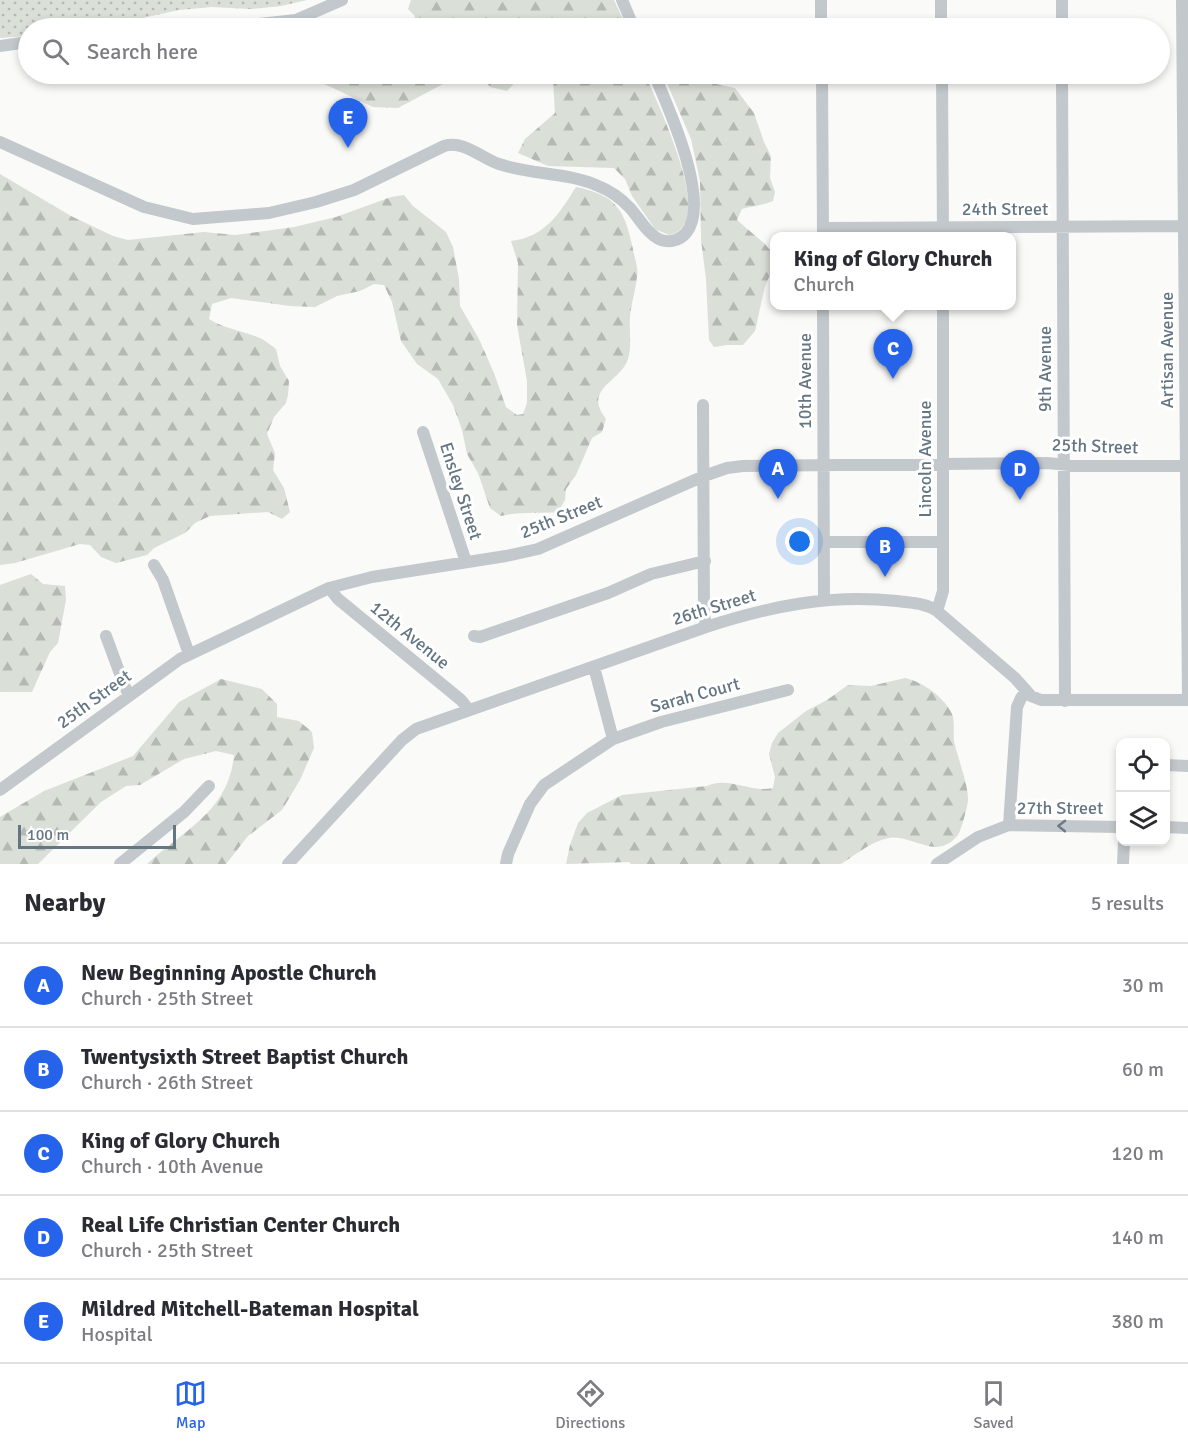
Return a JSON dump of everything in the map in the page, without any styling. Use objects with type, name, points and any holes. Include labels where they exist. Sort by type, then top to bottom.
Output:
[{"type":"street","points":[[301,18],[342,0]]},
{"type":"street","points":[[622,0],[630,18]]},
{"type":"street","points":[[821,0],[821,18]]},
{"type":"street","points":[[941,0],[941,18]]},
{"type":"street","points":[[1062,0],[1062,18]]},
{"type":"street","name":"Artisan Avenue","points":[[1182,0],[1186,226],[1188,700]]},
{"type":"street","points":[[0,46],[18,43]]},
{"type":"street","points":[[0,142],[144,207],[193,219],[269,213],[316,202],[354,190],[444,146],[457,145],[507,167],[533,173],[574,177],[595,184],[622,200],[655,237],[671,241],[683,236],[693,220],[692,184],[685,151],[658,84]]},
{"type":"street","points":[[822,84],[823,232]]},
{"type":"street","points":[[942,84],[943,232]]},
{"type":"street","name":"9th Avenue","points":[[1062,84],[1065,701]]},
{"type":"street","name":"24th Street","points":[[823,232],[943,232],[1063,226],[1186,226]]},
{"type":"street","name":"10th Avenue","points":[[823,310],[824,600]]},
{"type":"street","name":"Lincoln Avenue","points":[[938,609],[943,591],[943,310]]},
{"type":"street","points":[[703,405],[704,613],[706,627]]},
{"type":"street","name":"Ensley Street","points":[[423,432],[466,562]]},
{"type":"street","name":"25th Street","points":[[0,790],[189,654],[329,588],[372,577],[538,549],[727,468],[944,464],[1187,466]]},
{"type":"street","points":[[824,542],[943,542]]},
{"type":"street","points":[[474,636],[491,634],[533,621],[616,590],[651,574],[705,561]]},
{"type":"street","points":[[154,565],[164,580],[189,654]]},
{"type":"street","name":"12th Avenue","points":[[329,588],[338,599],[462,700],[469,710]]},
{"type":"street","name":"26th Street","points":[[288,864],[409,734],[424,725],[706,627],[764,610],[824,600],[861,598],[922,604],[938,609],[1016,678],[1026,691],[1041,700],[1188,700]]},
{"type":"street","points":[[106,636],[129,696]]},
{"type":"street","points":[[594,667],[613,739]]},
{"type":"street","name":"Sarah Court","points":[[506,864],[512,843],[536,794],[553,777],[613,739],[661,722],[788,690]]},
{"type":"street","points":[[1009,825],[1017,707],[1026,691]]},
{"type":"street","points":[[1170,765],[1188,766]]},
{"type":"street","points":[[120,864],[178,817],[209,786]]},
{"type":"street","name":"27th Street","points":[[937,864],[978,837],[1009,825],[1116,827]]},
{"type":"street","points":[[1170,827],[1188,828]]},
{"type":"street","points":[[1123,864],[1124,846]]},
{"type":"green space","points":[[0,0],[307,0],[251,9],[212,7],[179,10],[143,18],[18,18],[18,37],[0,38]]},
{"type":"green space","points":[[411,0],[614,0],[622,18],[414,18],[408,9]]},
{"type":"green space","points":[[324,84],[443,84],[398,108],[373,107]]},
{"type":"green space","points":[[488,84],[514,84],[507,91],[490,87]]},
{"type":"green space","points":[[553,84],[649,84],[675,148],[687,189],[688,207],[683,227],[669,235],[655,229],[632,196],[625,179],[614,168],[548,166],[518,153],[525,139],[555,113]]},
{"type":"green space","points":[[667,84],[716,84],[735,88],[754,113],[771,156],[770,178],[775,192],[773,201],[742,209],[737,220],[770,250],[770,275],[765,286],[755,331],[743,345],[714,347],[709,340],[706,279],[701,240],[700,181],[691,139]]},
{"type":"green space","points":[[0,174],[71,216],[113,236],[128,240],[204,232],[235,235],[294,227],[336,217],[391,197],[404,195],[413,206],[446,232],[453,247],[459,279],[460,306],[479,339],[506,407],[517,415],[523,414],[527,403],[527,381],[517,325],[518,263],[511,241],[533,235],[550,223],[576,187],[590,190],[610,200],[622,215],[637,266],[628,359],[624,367],[605,386],[598,400],[606,419],[602,432],[592,438],[576,475],[566,489],[565,500],[558,512],[501,516],[490,508],[478,473],[467,454],[453,405],[438,379],[417,364],[401,341],[392,302],[384,285],[374,284],[360,291],[337,296],[315,307],[231,298],[212,304],[209,319],[260,338],[276,349],[280,366],[289,381],[286,403],[274,417],[267,434],[275,453],[273,470],[284,488],[290,512],[282,519],[268,512],[210,516],[195,523],[185,533],[154,548],[147,555],[116,563],[101,557],[90,545],[80,544],[15,563],[0,565]]},
{"type":"green space","points":[[31,574],[43,584],[65,586],[66,600],[58,643],[50,652],[32,692],[0,692],[0,585]]},
{"type":"green space","points":[[905,678],[932,691],[944,702],[953,717],[954,741],[968,800],[959,833],[950,843],[933,847],[898,838],[889,838],[870,845],[841,864],[631,864],[629,862],[566,864],[578,823],[587,813],[622,795],[707,786],[715,783],[773,788],[775,777],[769,754],[778,733],[806,711],[848,685],[871,686]]},
{"type":"green space","points":[[221,679],[262,689],[277,704],[277,717],[299,721],[312,732],[314,748],[300,780],[282,810],[248,836],[226,864],[147,864],[202,818],[224,791],[234,755],[216,751],[184,759],[140,785],[126,786],[101,802],[38,864],[0,864],[0,817],[44,791],[133,756],[179,702]]},
{"type":"place","name":"Mildred Mitchell-Bateman Hospital","points":[[348,148]]},
{"type":"place","name":"King of Glory Church","points":[[893,379]]},
{"type":"place","name":"New Beginning Apostle Church","points":[[778,499]]},
{"type":"place","name":"Real Life Christian Center Church","points":[[1020,500]]},
{"type":"place","name":"Twentysixth Street Baptist Church","points":[[885,577]]}]
